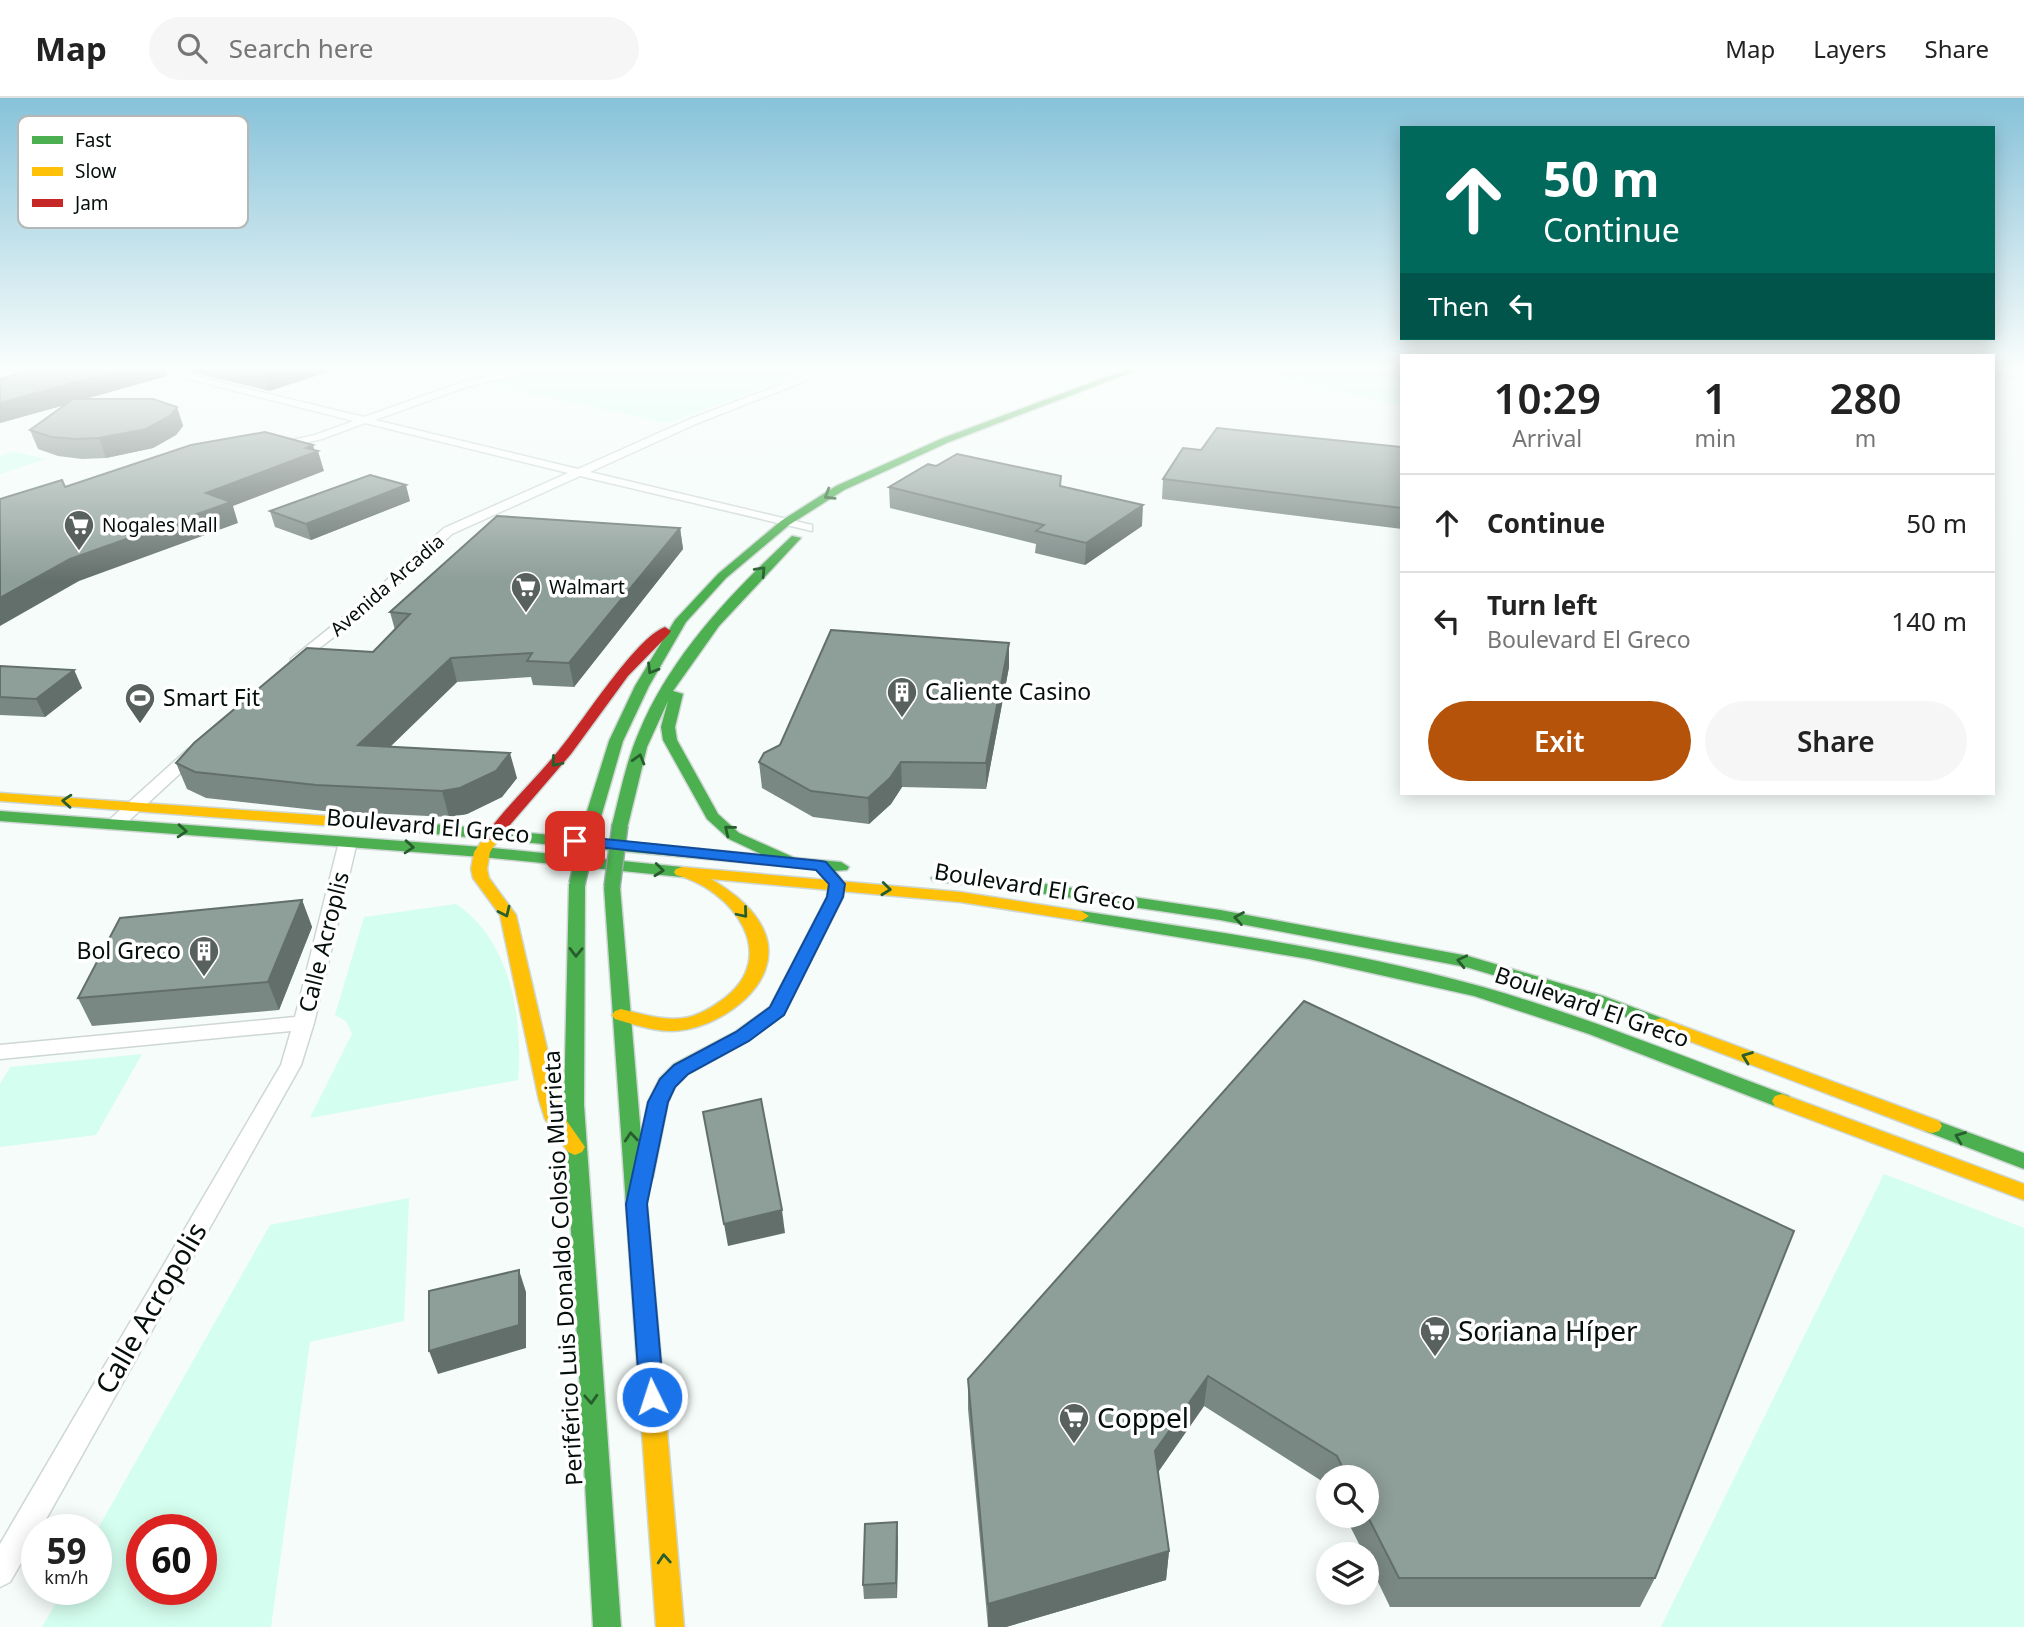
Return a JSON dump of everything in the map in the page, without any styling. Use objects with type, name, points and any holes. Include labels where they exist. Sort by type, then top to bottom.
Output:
[{"type":"main road","name":"Periférico Luis Donaldo Colosio Murrieta","points":[[607,1627],[574,1105],[577,884],[591,824],[616,741],[642,686],[681,620],[722,576],[785,523],[840,488],[951,438]]},
{"type":"main road","name":"Periférico Luis Donaldo Colosio Murrieta","points":[[670,1627],[612,887],[620,825],[649,724],[705,632],[769,563],[808,528],[843,504],[891,477],[981,438]]},
{"type":"main road","points":[[576,1148],[555,1119],[549,1100],[508,915],[481,878],[478,869],[482,852],[494,833],[566,751],[621,673],[644,648],[681,620]]},
{"type":"main road","points":[[684,666],[668,727],[670,740],[696,792],[712,816],[734,836],[789,861]]},
{"type":"main road","name":"Boulevard El Greco","points":[[0,797],[494,833],[860,869]]},
{"type":"main road","name":"Boulevard El Greco","points":[[0,816],[482,852],[688,873],[837,884],[960,897],[1320,954],[1471,990],[1587,1026],[2024,1192]]},
{"type":"main road","points":[[637,1204],[658,1102],[667,1083],[681,1069],[742,1036],[777,1011],[835,897],[837,884],[821,865]]},
{"type":"main road","points":[[621,1015],[665,1026],[706,1020],[741,997],[754,979],[759,951],[755,928],[734,903],[688,873]]},
{"type":"main road","name":"Boulevard El Greco","points":[[926,876],[1019,885],[1220,915],[1468,962],[1597,1000],[2024,1161]]},
{"type":"street","points":[[267,447],[311,438]]},
{"type":"street","points":[[437,438],[808,528]]},
{"type":"street","name":"Avenida Arcadia","points":[[284,673],[373,600],[448,531],[655,438]]},
{"type":"street","points":[[114,825],[201,745]]},
{"type":"street","name":"Calle Acroplis","points":[[301,1032],[348,842]]},
{"type":"street","points":[[0,1052],[301,1032]]},
{"type":"street","name":"Calle Acropolis","points":[[0,1572],[290,1065],[301,1032]]},
{"type":"green space","points":[[13,451],[46,459],[0,474],[0,456]]},
{"type":"green space","points":[[456,904],[475,920],[490,938],[501,960],[515,1007],[518,1080],[310,1118],[352,1034],[346,1021],[335,1015],[364,917]]},
{"type":"green space","points":[[142,1054],[96,1135],[0,1147],[0,1084],[10,1067]]},
{"type":"green space","points":[[1884,1174],[2024,1228],[2024,1627],[1661,1627]]},
{"type":"green space","points":[[409,1198],[404,1321],[310,1342],[271,1627],[42,1627],[55,1605],[112,1605],[112,1514],[106,1514],[270,1225]]},
{"type":"building","name":"Nogales Mall","points":[[229,438],[288,438],[313,445],[306,448],[318,451],[206,493],[231,502],[70,559],[0,598],[0,499],[62,480],[65,487],[191,445]]},
{"type":"building","points":[[1209,438],[1317,438],[1400,447],[1400,508],[1163,479],[1183,448],[1201,450]]},
{"type":"building","points":[[957,454],[1061,476],[1060,486],[1143,505],[1086,543],[1036,531],[1044,525],[889,487],[928,464],[936,466]]},
{"type":"building","points":[[370,475],[406,485],[306,524],[270,511]]},
{"type":"building","points":[[497,516],[680,528],[569,663],[527,661],[532,653],[451,658],[358,745],[510,753],[496,771],[460,788],[442,791],[316,785],[195,772],[176,763],[194,743],[307,648],[373,652],[410,614],[390,612]]},
{"type":"building","name":"Caliente Casino","points":[[831,630],[1009,643],[986,763],[901,762],[890,778],[868,798],[811,791],[759,762],[764,753],[780,745]]},
{"type":"building","points":[[0,666],[74,670],[36,699],[0,697]]},
{"type":"building","points":[[302,900],[268,982],[78,998],[120,918]]},
{"type":"building","name":"Soriana Híper","points":[[1304,1001],[1794,1231],[1655,1578],[1399,1578],[1374,1528],[1379,1528],[1379,1465],[1341,1465],[1337,1456],[1208,1376],[1155,1451],[1169,1551],[988,1604],[968,1379]]},
{"type":"building","points":[[761,1099],[782,1210],[724,1224],[703,1112]]},
{"type":"building","points":[[519,1270],[519,1325],[429,1351],[429,1291]]},
{"type":"building","points":[[897,1522],[896,1583],[863,1585],[865,1524]]},
{"type":"traffic: fast","points":[[591,824],[616,741],[642,686],[681,620],[722,576],[785,523],[840,488],[950,438]]},
{"type":"traffic: fast","points":[[620,825],[640,747],[650,722],[679,671],[714,623],[796,538]]},
{"type":"traffic: fast","points":[[676,694],[668,727],[670,740],[712,816],[734,836],[789,861]]},
{"type":"traffic: fast","points":[[0,816],[482,852],[682,872]]},
{"type":"traffic: fast","points":[[577,884],[591,824]]},
{"type":"traffic: fast","points":[[612,887],[620,825]]},
{"type":"traffic: fast","points":[[413,827],[841,867]]},
{"type":"traffic: fast","points":[[643,1177],[658,1102],[667,1083],[681,1069],[742,1036],[777,1011],[835,897],[837,884],[821,865]]},
{"type":"traffic: fast","points":[[939,878],[1019,885],[1220,915],[1468,962],[1597,1000],[1661,1024]]},
{"type":"traffic: fast","points":[[577,884],[574,1105],[607,1627]]},
{"type":"traffic: fast","points":[[612,887],[648,1349]]},
{"type":"traffic: fast","points":[[1081,916],[1309,953],[1422,977],[1596,1029],[1782,1101]]},
{"type":"traffic: fast","points":[[1932,1126],[2024,1161]]},
{"type":"traffic: slow","points":[[0,797],[413,827]]},
{"type":"traffic: slow","points":[[492,837],[482,852],[479,869],[481,878],[508,915],[549,1100],[555,1119],[575,1147]]},
{"type":"traffic: slow","points":[[682,872],[960,897],[1081,916]]},
{"type":"traffic: slow","points":[[621,1015],[669,1025],[702,1019],[734,1000],[747,987],[755,971],[759,955],[758,937],[749,919],[729,899],[689,873]]},
{"type":"traffic: slow","points":[[1661,1024],[1932,1126]]},
{"type":"traffic: slow","points":[[1782,1101],[2024,1192]]},
{"type":"traffic: slow","points":[[648,1349],[670,1627]]},
{"type":"traffic: jam","points":[[492,837],[566,751],[636,658],[665,631]]},
{"type":"place","name":"Nogales Mall","points":[[79,552]]},
{"type":"place","name":"Walmart","points":[[526,614]]},
{"type":"place","name":"Caliente Casino","points":[[902,719]]},
{"type":"place","name":"Smart Fit","points":[[140,725]]},
{"type":"place","name":"Bol Greco","points":[[204,978]]},
{"type":"place","name":"Soriana Híper","points":[[1435,1358]]},
{"type":"place","name":"Coppel","points":[[1074,1445]]},
{"type":"route","points":[[575,841],[821,865],[837,884],[835,897],[777,1011],[742,1036],[681,1069],[667,1083],[658,1102],[637,1204],[652,1397]]}]
